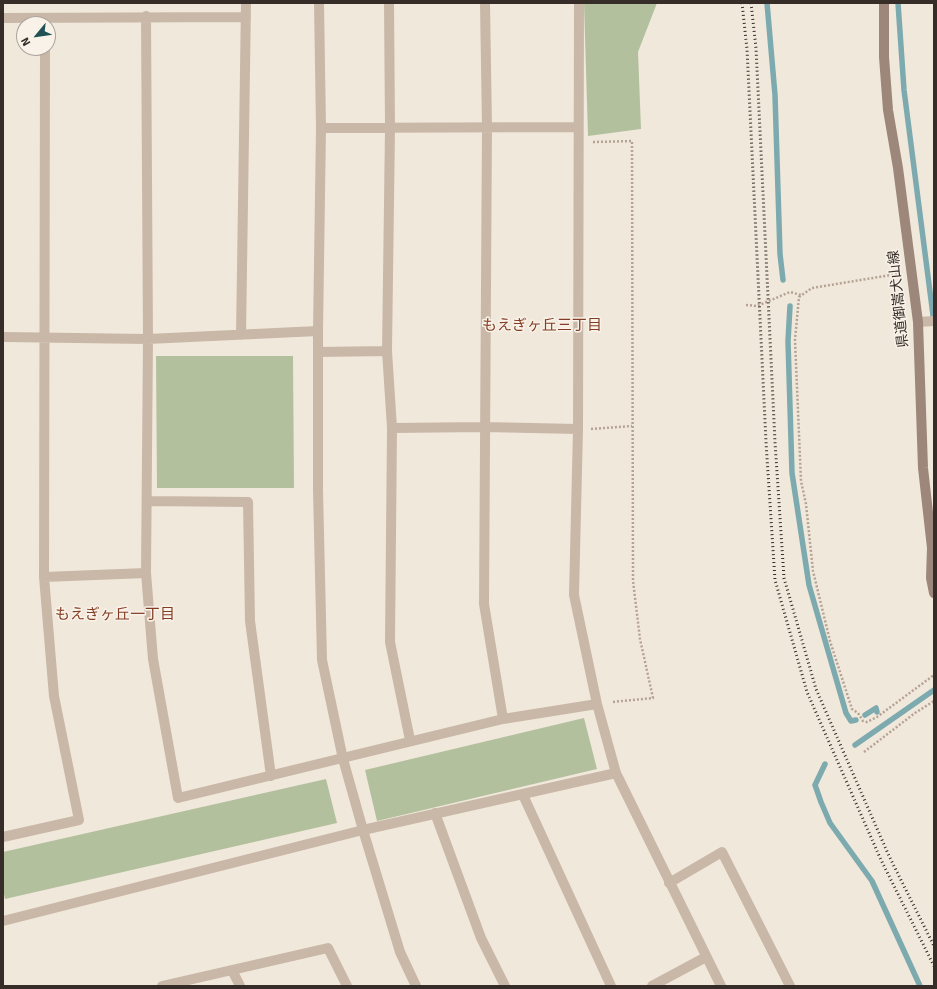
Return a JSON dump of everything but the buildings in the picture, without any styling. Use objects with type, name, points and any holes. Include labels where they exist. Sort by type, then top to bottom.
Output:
[{"type":"main road","name":"県道御嵩犬山線","points":[[884,3],[884,57],[888,110],[898,168],[919,322],[923,468],[932,548],[931,578],[934,593]]},
{"type":"street","points":[[241,335],[246,3]]},
{"type":"street","points":[[319,3],[321,128],[318,331],[318,490],[322,660],[343,759],[363,830],[400,952],[416,986]]},
{"type":"street","points":[[389,3],[390,128],[386,351],[392,428],[390,642],[410,740]]},
{"type":"street","points":[[485,3],[487,127],[484,604],[503,719]]},
{"type":"street","points":[[579,3],[578,429],[574,595],[597,704],[616,773],[721,986]]},
{"type":"street","points":[[56,20],[146,16],[246,17]]},
{"type":"street","points":[[146,16],[148,339],[146,573],[153,659],[178,798],[343,759],[410,740],[503,719],[597,704]]},
{"type":"street","points":[[3,18],[16,19]]},
{"type":"street","points":[[3,837],[79,820],[54,696],[44,577],[46,56]]},
{"type":"street","points":[[321,128],[578,126]]},
{"type":"street","points":[[919,322],[934,321]]},
{"type":"street","points":[[3,337],[148,339],[318,331]]},
{"type":"street","points":[[318,352],[386,351]]},
{"type":"street","points":[[392,428],[484,427],[578,429]]},
{"type":"street","points":[[147,501],[248,502],[250,621],[271,776]]},
{"type":"street","points":[[44,577],[146,573]]},
{"type":"street","points":[[3,921],[363,830],[616,773]]},
{"type":"street","points":[[523,795],[611,986]]},
{"type":"street","points":[[435,813],[481,938],[506,986]]},
{"type":"street","points":[[669,883],[722,852],[790,986]]},
{"type":"street","points":[[162,986],[328,948],[347,986]]},
{"type":"street","points":[[652,986],[706,957]]},
{"type":"street","points":[[232,970],[240,986]]},
{"type":"path","points":[[592,142],[632,141],[633,581],[640,639],[653,698],[597,704]]},
{"type":"path","points":[[911,272],[812,288],[799,297],[795,340],[801,481],[806,504],[813,571],[830,641],[852,709],[858,713],[863,721],[867,722],[877,717],[934,675]]},
{"type":"path","points":[[746,305],[757,306],[790,292],[802,295]]},
{"type":"path","points":[[596,428],[632,426]]},
{"type":"path","points":[[864,752],[915,713],[934,701]]},
{"type":"green space","points":[[584,3],[657,3],[638,52],[641,129],[588,136]]},
{"type":"green space","points":[[156,356],[293,356],[294,488],[157,488]]},
{"type":"green space","points":[[584,718],[597,769],[377,821],[365,770]]},
{"type":"green space","points":[[326,779],[337,823],[5,899],[3,889],[3,852]]},
{"type":"waterway","points":[[767,3],[775,95],[780,254],[783,280]]},
{"type":"waterway","points":[[898,3],[904,90],[934,323]]},
{"type":"waterway","points":[[790,306],[788,341],[792,473],[809,585],[846,713],[851,721],[856,720]]},
{"type":"waterway","points":[[855,745],[934,690]]},
{"type":"waterway","points":[[865,715],[876,708],[877,712]]},
{"type":"waterway","points":[[825,764],[815,785],[821,802],[830,823],[872,881],[920,986]]},
{"type":"railway","points":[[742,3],[747,49],[766,442],[775,580],[807,692],[881,860],[934,966]]},
{"type":"railway","points":[[751,3],[756,48],[775,442],[784,578],[816,689],[889,856],[934,946]]},
{"type":"district","name":"もえぎヶ丘三丁目","points":[[542,326]]},
{"type":"district","name":"もえぎヶ丘一丁目","points":[[115,615]]}]
